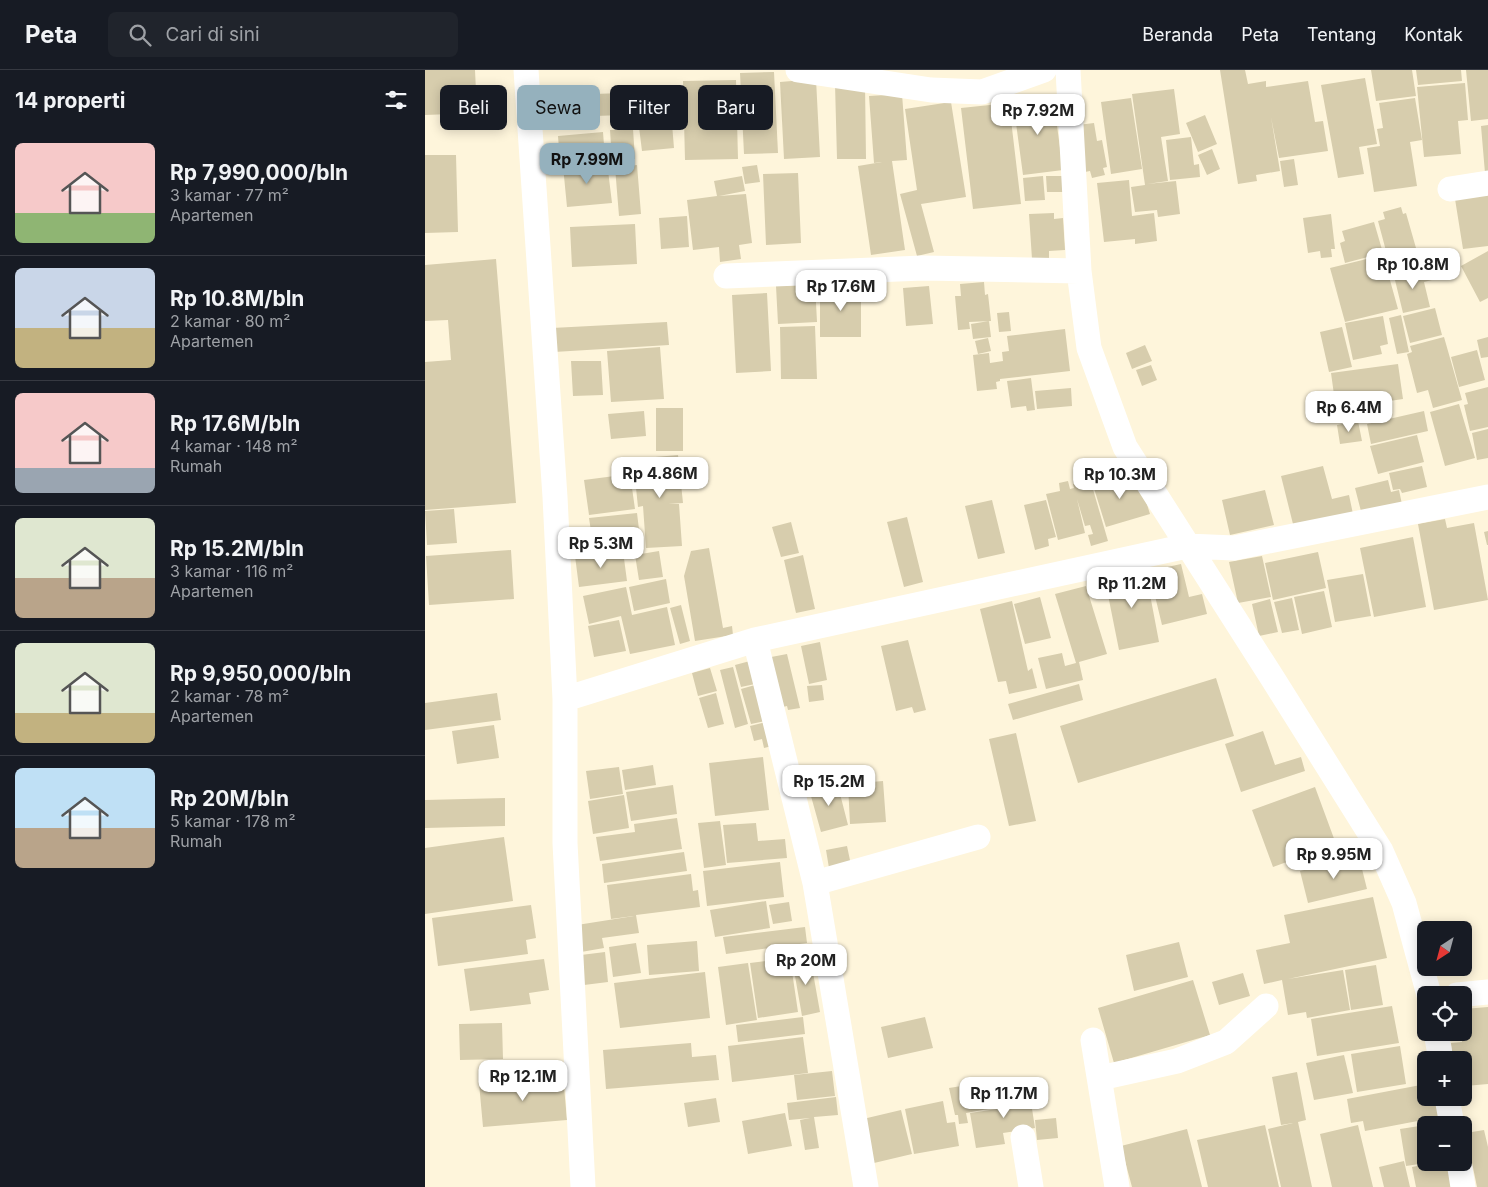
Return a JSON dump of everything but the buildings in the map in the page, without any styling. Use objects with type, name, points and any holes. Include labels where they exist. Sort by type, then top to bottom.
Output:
[{"type":"street","points":[[526,70],[555,497],[565,699],[565,843],[583,1187]]},
{"type":"street","points":[[797,70],[931,90],[982,92],[1044,70]]},
{"type":"street","points":[[1068,70],[1079,271],[1089,348],[1125,447],[1381,851],[1404,903],[1427,986]]},
{"type":"street","points":[[1450,189],[1488,183]]},
{"type":"street","points":[[726,276],[923,268],[1079,271]]},
{"type":"street","points":[[565,699],[755,640],[1187,546],[1235,548],[1488,497]]},
{"type":"street","points":[[755,640],[815,883],[866,1187]]},
{"type":"street","points":[[815,883],[978,837]]},
{"type":"street","points":[[1472,994],[1488,992]]},
{"type":"street","points":[[1100,1078],[1177,1061],[1226,1042],[1266,1006]]},
{"type":"street","points":[[1093,1040],[1117,1187]]},
{"type":"street","points":[[1023,1137],[1031,1187]]},
{"type":"street","points":[[1460,1171],[1463,1187]]}]
